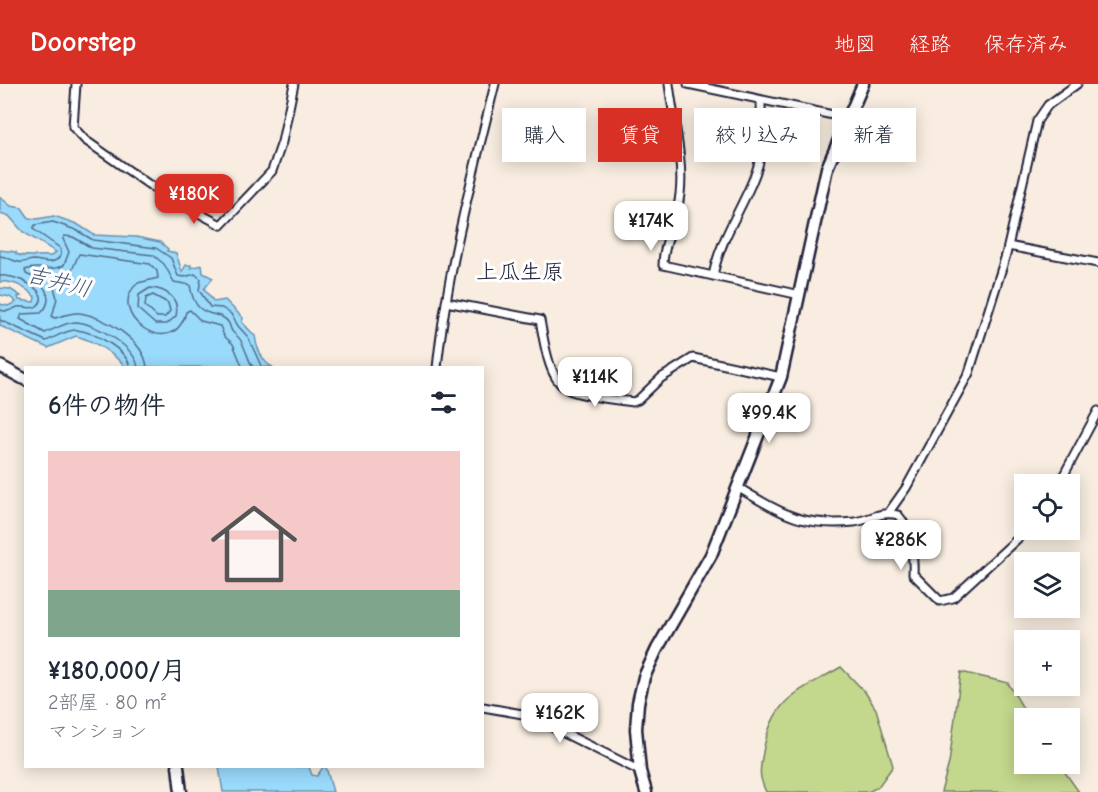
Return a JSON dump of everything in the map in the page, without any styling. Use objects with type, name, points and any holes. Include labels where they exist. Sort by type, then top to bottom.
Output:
[{"type":"main road","points":[[852,108],[863,84]]},
{"type":"main road","points":[[646,792],[640,771],[637,715],[644,677],[657,649],[711,555],[781,376],[827,168],[832,156]]},
{"type":"main road","points":[[0,366],[24,379]]},
{"type":"main road","points":[[178,768],[181,792]]},
{"type":"street","points":[[76,84],[73,127],[85,140],[161,193],[221,225],[272,171],[282,142],[294,84]]},
{"type":"street","points":[[437,366],[468,195],[495,84]]},
{"type":"street","points":[[669,84],[681,190],[676,220],[664,250],[663,265],[800,295]]},
{"type":"street","points":[[688,84],[761,102],[832,115]]},
{"type":"street","points":[[890,512],[906,488],[969,373],[985,329],[1008,246],[1037,121],[1048,105],[1076,84]]},
{"type":"street","points":[[713,276],[718,249],[756,172],[760,152],[761,102]]},
{"type":"street","points":[[1008,246],[1098,262]]},
{"type":"street","points":[[447,302],[540,320],[544,345],[558,380],[568,390],[633,402],[667,373],[693,358],[781,376]]},
{"type":"street","points":[[1064,474],[1098,411]]},
{"type":"street","points":[[737,487],[787,516],[809,522],[857,522],[882,513],[890,512],[898,515],[905,523],[914,562],[913,574],[940,601],[953,598],[1016,540]]},
{"type":"street","points":[[484,707],[528,715],[640,771]]},
{"type":"green space","points":[[841,667],[865,692],[876,709],[893,766],[878,787],[868,792],[766,792],[761,777],[761,768],[767,734],[773,719],[790,698],[800,690]]},
{"type":"green space","points":[[961,672],[1008,683],[1023,708],[1014,708],[1014,774],[1066,774],[1079,792],[941,792],[949,763]]},
{"type":"water","name":"吉井川","points":[[0,197],[11,206],[22,208],[29,218],[54,216],[77,224],[94,235],[136,237],[160,242],[168,249],[167,251],[176,253],[182,272],[186,265],[191,265],[191,268],[202,265],[203,273],[213,278],[204,289],[214,302],[225,300],[243,318],[242,322],[255,336],[263,358],[271,366],[125,366],[103,348],[84,338],[76,336],[48,348],[0,326],[0,304],[8,306],[16,302],[10,297],[0,295],[0,288],[10,289],[21,296],[18,297],[19,300],[34,302],[35,297],[19,285],[0,282],[0,250],[28,256],[51,256],[56,252],[23,232],[9,216],[0,213]]},
{"type":"water","points":[[219,768],[309,768],[312,775],[317,776],[322,768],[326,768],[333,792],[223,792]]},
{"type":"district","name":"上瓜生原","points":[[520,271]]}]
